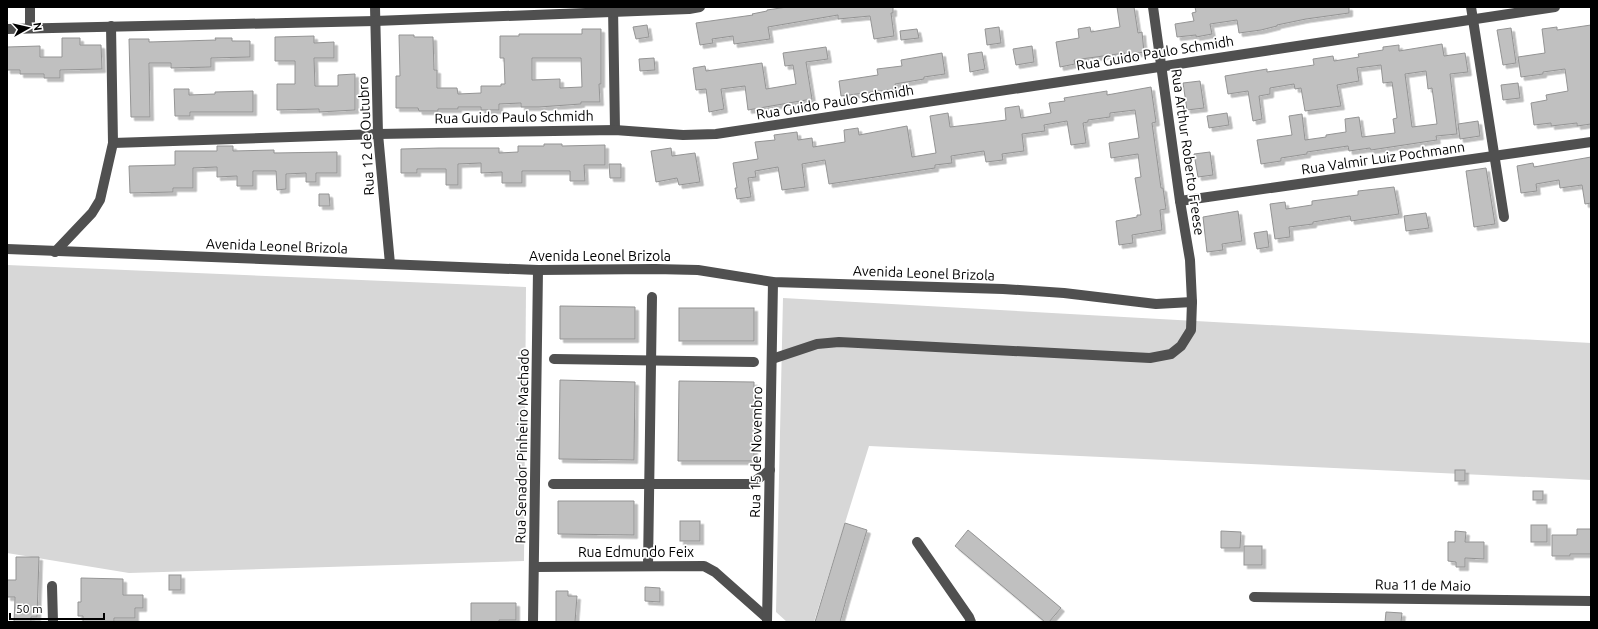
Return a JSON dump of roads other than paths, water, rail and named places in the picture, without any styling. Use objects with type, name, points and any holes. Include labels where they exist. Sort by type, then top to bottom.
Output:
[{"type":"street","points":[[30,7],[30,28]]},
{"type":"street","name":"Rua 12 de Outubro","points":[[375,7],[378,134],[390,264]]},
{"type":"street","points":[[7,29],[375,21],[613,9],[700,7]]},
{"type":"street","name":"Rua Arthur Roberto Freese","points":[[772,359],[817,344],[839,342],[1150,358],[1171,354],[1181,346],[1191,330],[1192,302],[1190,260],[1180,201],[1153,7]]},
{"type":"street","points":[[1472,7],[1493,156],[1504,217]]},
{"type":"street","name":"Rua Guido Paulo Schmidh","points":[[113,143],[378,134],[615,130],[682,135],[716,134],[1555,7]]},
{"type":"street","points":[[613,9],[615,130]]},
{"type":"street","points":[[55,252],[92,213],[100,200],[113,143],[111,26]]},
{"type":"street","name":"Rua Valmir Luiz Pochmann","points":[[1180,201],[1591,142]]},
{"type":"street","name":"Avenida Leonel Brizola","points":[[7,249],[538,270],[698,270],[773,282],[1003,289],[1064,293],[1156,304],[1192,302]]},
{"type":"street","name":"Rua Senador Pinheiro Machado","points":[[533,622],[538,270]]},
{"type":"street","name":"Rua 15 de Novembro","points":[[767,620],[773,282]]},
{"type":"street","points":[[648,566],[652,297]]},
{"type":"street","points":[[554,360],[754,362]]},
{"type":"street","points":[[553,484],[751,484],[770,470]]},
{"type":"street","points":[[917,542],[971,622]]},
{"type":"street","name":"Rua Edmundo Feix","points":[[534,567],[704,566],[715,572],[767,620]]},
{"type":"street","points":[[52,586],[53,622]]},
{"type":"street","name":"Rua 11 de Maio","points":[[1254,597],[1591,601]]}]
